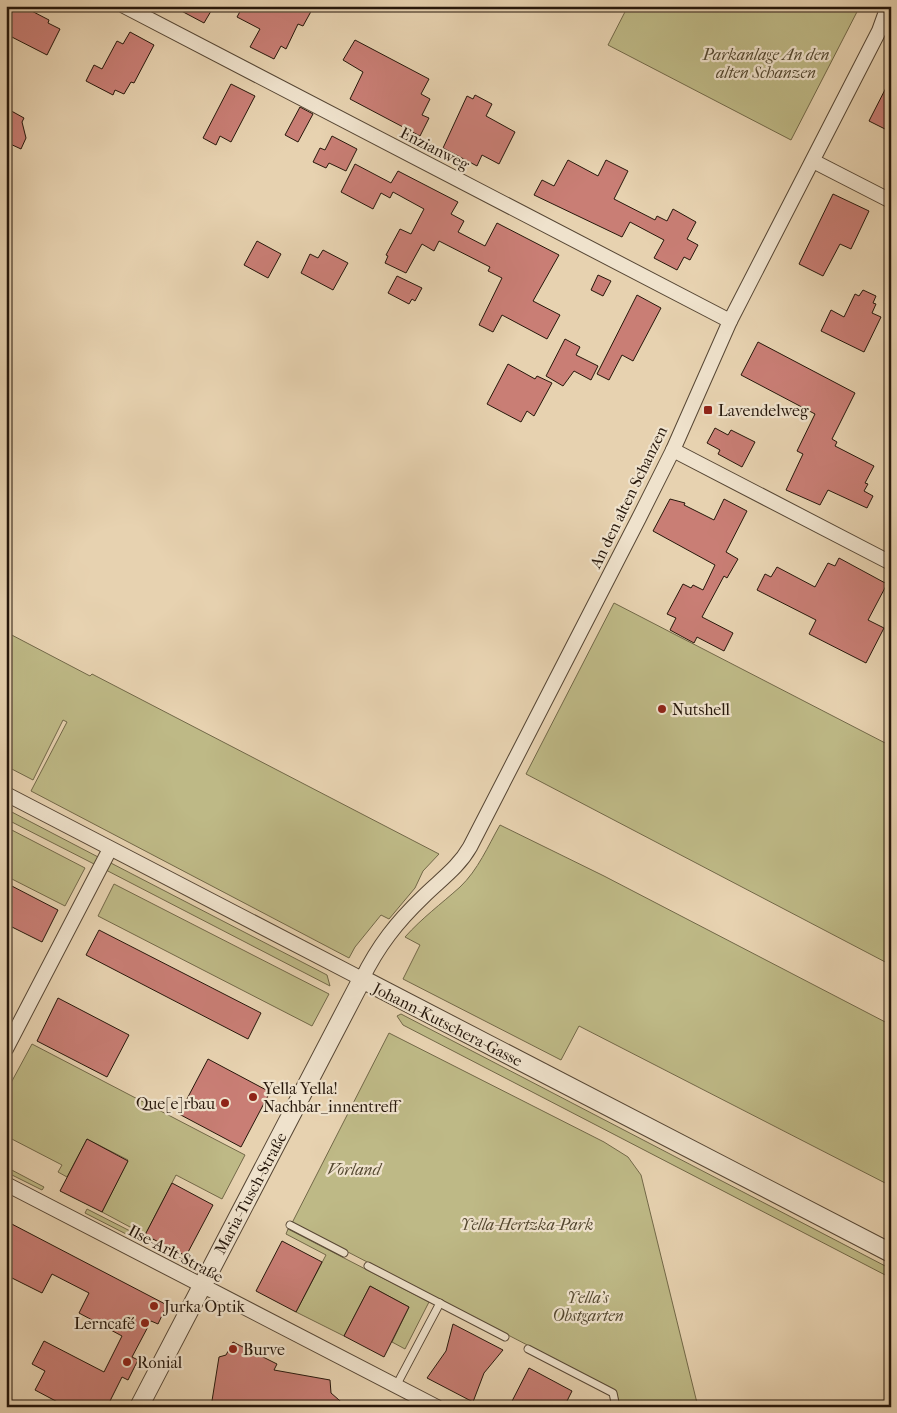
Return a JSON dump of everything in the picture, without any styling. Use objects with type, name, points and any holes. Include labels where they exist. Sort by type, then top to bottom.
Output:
[{"type":"street","name":"Enzianweg","points":[[124,6],[730,321]]},
{"type":"street","name":"An den alten Schanzen","points":[[362,979],[380,944],[424,896],[449,874],[470,847],[672,450],[730,321],[879,31],[888,6]]},
{"type":"street","points":[[813,161],[891,201]]},
{"type":"street","points":[[672,450],[891,563]]},
{"type":"street","name":"Johann-Kutschera-Gasse","points":[[6,794],[891,1253]]},
{"type":"street","points":[[6,1049],[110,848]]},
{"type":"street","name":"Maria-Tusch-Straße","points":[[139,1407],[362,979]]},
{"type":"street","name":"Ilse-Arlt-Straße","points":[[6,1184],[437,1407]]},
{"type":"lane","points":[[290,1225],[344,1253]]},
{"type":"lane","points":[[368,1266],[505,1337]]},
{"type":"lane","points":[[396,1386],[440,1303]]},
{"type":"lane","points":[[528,1349],[613,1393],[616,1407]]},
{"type":"green space","name":"Parkanlage An den alten Schanzen","points":[[628,6],[860,6],[791,140],[608,45]]},
{"type":"green space","points":[[614,603],[891,746],[891,965],[526,774]]},
{"type":"green space","points":[[6,632],[90,676],[92,674],[439,854],[423,871],[415,888],[389,919],[381,915],[355,947],[349,958],[31,791],[67,722],[63,720],[33,780],[6,766]]},
{"type":"green space","points":[[6,809],[100,858],[96,865],[6,819]]},
{"type":"green space","points":[[500,825],[604,876],[891,1025],[891,1186],[579,1026],[561,1060],[403,979],[420,945],[405,937],[460,887],[472,873]]},
{"type":"green space","points":[[6,827],[85,868],[65,906],[6,876]]},
{"type":"green space","points":[[107,861],[327,975],[330,986],[104,869]]},
{"type":"green space","points":[[114,884],[329,994],[312,1026],[98,916]]},
{"type":"green space","points":[[401,1014],[891,1269],[891,1278],[403,1025],[397,1016]]},
{"type":"green space","name":"Yella-Hertzka-Park","points":[[389,1033],[604,1142],[628,1157],[641,1175],[698,1407],[620,1407],[616,1391],[292,1223]]},
{"type":"green space","points":[[32,1044],[245,1155],[222,1199],[176,1175],[145,1235],[102,1212],[128,1160],[87,1139],[67,1177],[58,1172],[62,1165],[6,1136],[6,1092]]},
{"type":"green space","points":[[6,1167],[44,1187],[42,1190],[6,1172]]},
{"type":"green space","points":[[87,1209],[132,1232],[130,1236],[85,1213]]},
{"type":"green space","points":[[288,1229],[429,1302],[405,1349],[392,1342],[409,1307],[370,1286],[344,1336],[296,1312],[326,1255],[286,1234]]},
{"type":"building","points":[[6,6],[22,6],[49,20],[48,23],[60,29],[47,55],[6,34]]},
{"type":"building","points":[[172,6],[214,6],[204,23]]},
{"type":"building","points":[[243,6],[314,6],[303,26],[298,24],[286,49],[281,46],[274,59],[250,47],[260,29],[237,17]]},
{"type":"building","points":[[130,32],[154,45],[134,83],[131,82],[124,94],[115,90],[113,95],[86,81],[94,65],[102,69],[117,41],[123,44]]},
{"type":"building","points":[[355,40],[429,79],[421,94],[430,99],[422,115],[429,118],[420,136],[350,99],[363,72],[343,60]]},
{"type":"building","points":[[891,78],[891,132],[869,121]]},
{"type":"building","points":[[231,84],[255,96],[231,142],[220,136],[216,145],[203,138]]},
{"type":"building","points":[[475,95],[492,104],[486,116],[515,132],[499,164],[482,155],[477,166],[443,148],[467,96],[473,99]]},
{"type":"building","points":[[300,107],[313,114],[298,142],[285,135]]},
{"type":"building","points":[[6,108],[24,118],[22,122],[26,138],[21,149],[6,142]]},
{"type":"building","points":[[332,136],[357,149],[346,171],[329,163],[326,168],[313,162],[320,148],[325,150]]},
{"type":"building","points":[[568,160],[598,176],[606,160],[628,171],[614,199],[655,220],[657,216],[667,221],[673,209],[696,222],[687,239],[698,245],[690,260],[684,257],[677,270],[654,258],[664,240],[630,222],[622,237],[534,195],[542,180],[554,186]]},
{"type":"building","points":[[355,164],[391,183],[398,171],[458,202],[451,214],[464,221],[458,232],[485,246],[497,223],[559,255],[533,301],[560,315],[547,339],[502,315],[493,332],[479,325],[502,278],[488,271],[490,267],[439,241],[434,251],[422,244],[406,273],[385,263],[388,256],[386,255],[400,229],[411,234],[424,209],[393,192],[390,198],[381,193],[373,209],[341,192]]},
{"type":"building","points":[[833,194],[869,211],[851,249],[840,244],[823,276],[799,264]]},
{"type":"building","points":[[257,241],[281,254],[268,278],[244,265]]},
{"type":"building","points":[[323,250],[348,263],[333,290],[301,273],[310,254],[318,258]]},
{"type":"building","points":[[598,275],[611,281],[603,296],[591,290]]},
{"type":"building","points":[[397,276],[422,288],[415,301],[412,299],[409,304],[388,293]]},
{"type":"building","points":[[863,290],[876,296],[873,303],[876,304],[872,313],[881,317],[864,352],[821,331],[831,310],[844,317],[855,294],[859,296]]},
{"type":"building","points":[[637,295],[661,308],[633,361],[622,355],[609,380],[597,374]]},
{"type":"building","points":[[565,339],[580,347],[576,355],[598,366],[591,380],[574,371],[563,386],[546,376]]},
{"type":"building","points":[[758,342],[855,393],[832,439],[837,442],[835,446],[874,466],[865,483],[868,484],[864,491],[873,496],[867,508],[828,490],[820,505],[786,490],[803,454],[797,451],[815,414],[741,375]]},
{"type":"building","points":[[508,364],[535,379],[537,376],[552,383],[534,416],[527,411],[521,422],[487,404]]},
{"type":"building","points":[[715,428],[728,435],[731,430],[755,442],[742,467],[718,454],[720,450],[707,443]]},
{"type":"building","points":[[670,499],[685,503],[684,505],[714,520],[724,499],[747,511],[726,552],[738,559],[727,578],[724,576],[702,617],[733,633],[724,651],[697,637],[694,643],[670,630],[676,618],[667,614],[683,584],[691,588],[693,585],[703,590],[715,565],[653,531]]},
{"type":"building","points":[[839,558],[887,584],[868,620],[884,628],[866,663],[809,634],[816,620],[757,590],[765,574],[771,577],[777,567],[815,587],[828,563],[835,566]]},
{"type":"building","points":[[6,883],[58,910],[42,942],[6,924]]},
{"type":"building","points":[[99,930],[261,1013],[248,1039],[86,955]]},
{"type":"building","points":[[58,998],[129,1035],[107,1077],[37,1041]]},
{"type":"building","name":"Que[e]rbau","points":[[208,1059],[270,1092],[241,1147],[179,1114]]},
{"type":"building","points":[[87,1139],[128,1161],[102,1212],[60,1191]]},
{"type":"building","points":[[172,1183],[213,1205],[186,1256],[145,1235]]},
{"type":"building","points":[[6,1221],[167,1305],[158,1324],[151,1321],[132,1357],[138,1360],[128,1380],[122,1377],[107,1407],[67,1407],[35,1390],[45,1371],[32,1364],[44,1341],[104,1372],[122,1336],[79,1313],[89,1293],[52,1274],[42,1293],[6,1275]]},
{"type":"building","points":[[282,1241],[322,1262],[296,1312],[256,1291]]},
{"type":"building","points":[[370,1286],[409,1307],[384,1357],[344,1336]]},
{"type":"building","points":[[453,1324],[503,1350],[484,1373],[473,1402],[427,1378],[446,1351]]},
{"type":"building","points":[[233,1342],[277,1364],[274,1370],[330,1380],[331,1393],[347,1407],[211,1407],[219,1357],[226,1355]]},
{"type":"building","points":[[529,1368],[572,1391],[564,1407],[509,1407]]},
{"type":"place","name":"Lavendelweg","points":[[708,410]]},
{"type":"place","name":"Nutshell","points":[[662,709]]},
{"type":"place","name":"Yella Yella! Nachbar_innentreff","points":[[253,1097]]},
{"type":"place","name":"Que[e]rbau","points":[[225,1103]]},
{"type":"place","name":"Jurka Optik","points":[[154,1306]]},
{"type":"place","name":"Lerncafé","points":[[145,1323]]},
{"type":"place","name":"Burve","points":[[233,1349]]},
{"type":"place","name":"Ronial","points":[[127,1362]]},
{"type":"park label","name":"Vorland","points":[[354,1169]]},
{"type":"park label","name":"Yella's Obstgarten","points":[[588,1306]]}]
